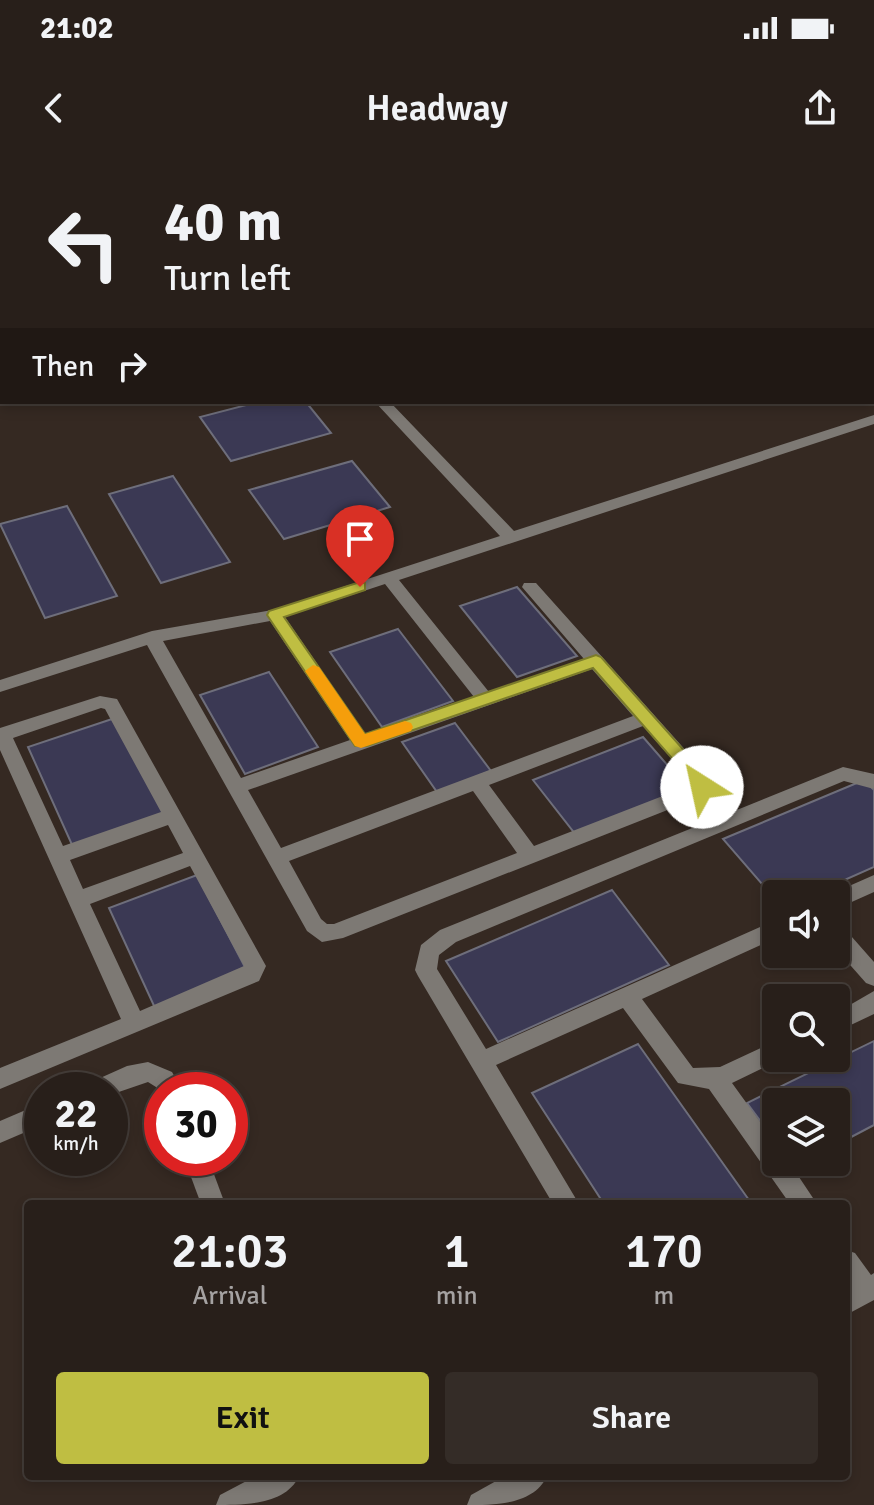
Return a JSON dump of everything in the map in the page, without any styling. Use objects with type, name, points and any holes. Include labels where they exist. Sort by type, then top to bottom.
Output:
[{"type":"street","points":[[384,404],[510,537]]},
{"type":"street","points":[[0,686],[152,637],[274,615],[874,419]]},
{"type":"street","points":[[388,577],[485,699]]},
{"type":"street","points":[[152,637],[314,925],[322,933],[347,930],[701,789],[699,778],[530,587]]},
{"type":"street","points":[[274,615],[361,742]]},
{"type":"street","points":[[237,787],[596,661]]},
{"type":"street","points":[[0,1079],[134,1023],[255,971],[254,961],[111,703],[100,702],[1,735],[134,1023]]},
{"type":"street","points":[[278,857],[646,718]]},
{"type":"street","points":[[565,1200],[426,970],[429,951],[448,936],[843,774],[862,776],[874,782]]},
{"type":"street","points":[[477,782],[531,857]]},
{"type":"street","points":[[58,856],[173,815]]},
{"type":"street","points":[[78,900],[196,856]]},
{"type":"street","points":[[850,894],[874,883]]},
{"type":"street","points":[[482,1061],[762,935]]},
{"type":"street","points":[[850,950],[874,977]]},
{"type":"street","points":[[627,996],[686,1076],[700,1082],[716,1080],[762,1058]]},
{"type":"street","points":[[850,1018],[870,1011]]},
{"type":"street","points":[[128,1077],[139,1072],[155,1072]]},
{"type":"street","points":[[716,1080],[802,1200]]},
{"type":"street","points":[[0,1132],[24,1122]]},
{"type":"street","points":[[203,1176],[212,1200]]},
{"type":"street","points":[[850,1270],[862,1293]]},
{"type":"street","points":[[230,1505],[277,1480]]},
{"type":"street","points":[[481,1505],[526,1480]]},
{"type":"building","points":[[250,404],[308,404],[331,433],[231,461],[200,417]]},
{"type":"building","points":[[352,461],[390,507],[284,539],[249,490]]},
{"type":"building","points":[[173,476],[230,562],[161,583],[109,494]]},
{"type":"building","points":[[67,506],[117,596],[45,618],[0,524]]},
{"type":"building","points":[[517,587],[577,656],[517,677],[460,606]]},
{"type":"building","points":[[398,629],[453,701],[382,727],[330,652]]},
{"type":"building","points":[[269,672],[318,747],[245,774],[200,695]]},
{"type":"building","points":[[115,718],[165,814],[73,847],[28,747]]},
{"type":"building","points":[[455,723],[491,771],[437,792],[402,742]]},
{"type":"building","points":[[643,737],[689,790],[576,835],[533,780]]},
{"type":"building","points":[[864,780],[874,790],[874,867],[845,880],[762,880],[762,884],[723,839]]},
{"type":"building","points":[[197,875],[247,971],[155,1008],[109,908]]},
{"type":"building","points":[[612,890],[669,965],[498,1042],[446,961]]},
{"type":"building","points":[[874,1041],[874,1125],[850,1138],[850,1088],[778,1088],[810,1072],[850,1072],[850,1053]]},
{"type":"building","points":[[638,1044],[749,1200],[601,1200],[532,1093]]},
{"type":"building","points":[[762,1096],[762,1123],[747,1103]]},
{"type":"slow traffic","points":[[313,671],[361,742],[405,727]]},
{"type":"route","points":[[360,587],[274,615],[361,742],[596,661],[699,778],[702,787]]}]
